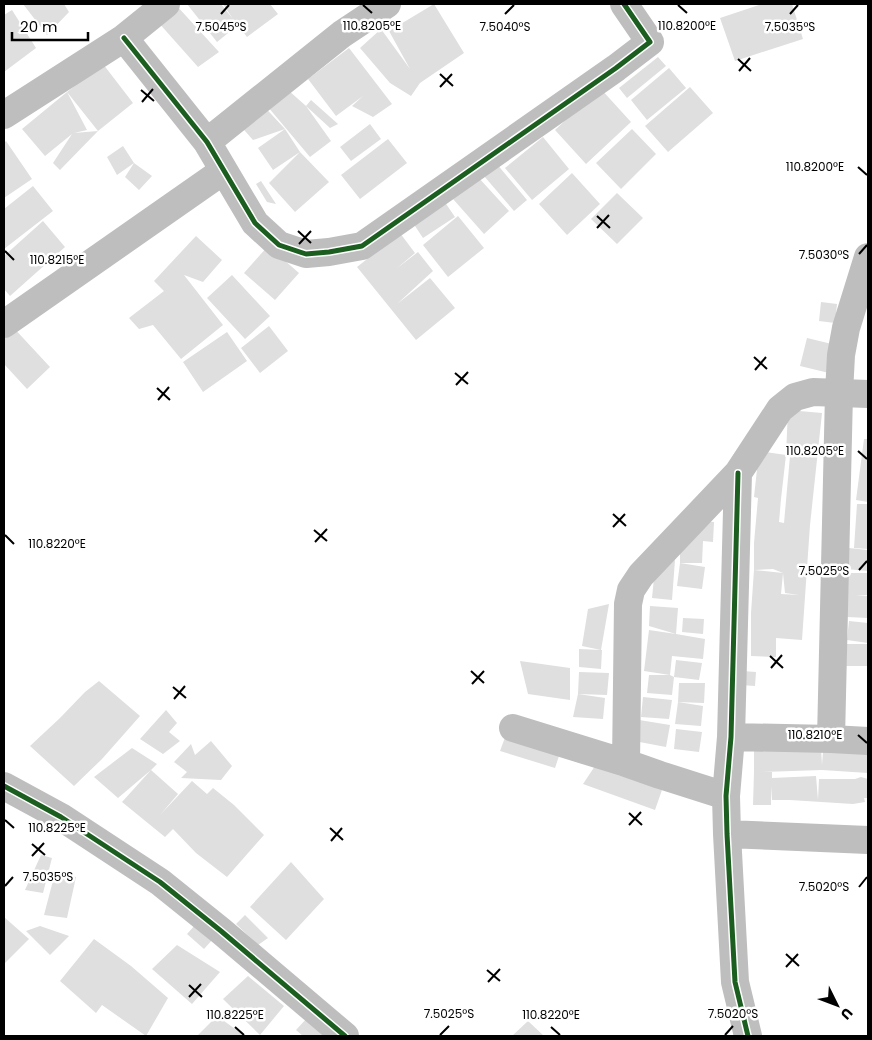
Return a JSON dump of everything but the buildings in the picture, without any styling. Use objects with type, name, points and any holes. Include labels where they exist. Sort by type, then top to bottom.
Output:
[{"type":"street","points":[[4,115],[124,38],[166,4]]},
{"type":"street","points":[[207,142],[342,34],[386,4]]},
{"type":"street","points":[[124,38],[207,142],[255,223],[279,245],[306,254],[362,246],[600,80],[650,42],[624,4]]},
{"type":"street","points":[[4,324],[223,171]]},
{"type":"street","points":[[831,739],[841,355],[846,328],[868,257]]},
{"type":"street","points":[[626,763],[628,604],[631,590],[641,575],[738,473],[780,409],[796,396],[813,392],[868,394]]},
{"type":"street","points":[[738,473],[731,736],[726,796],[736,982],[748,1036]]},
{"type":"street","points":[[513,728],[726,796]]},
{"type":"street","points":[[731,736],[868,741]]},
{"type":"street","points":[[4,786],[61,817],[160,882],[222,931],[345,1036]]},
{"type":"street","points":[[727,834],[868,840]]},
{"type":"cycle path","points":[[124,38],[207,142],[255,223],[279,245],[306,254],[362,246],[616,68],[650,42],[624,4]]},
{"type":"cycle path","points":[[738,473],[731,737],[726,796],[735,982],[748,1036]]},
{"type":"cycle path","points":[[4,786],[61,817],[160,882],[345,1036]]}]
